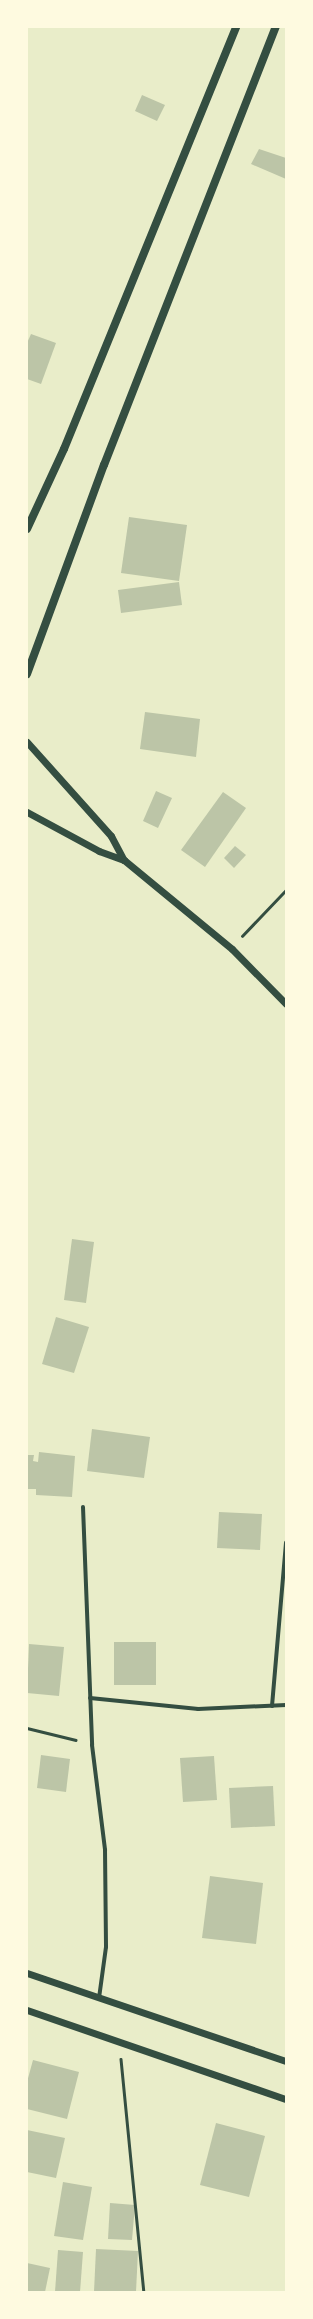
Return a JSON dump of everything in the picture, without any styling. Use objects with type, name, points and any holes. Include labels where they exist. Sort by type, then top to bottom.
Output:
[{"type":"main road","points":[[27,529],[64,449],[236,27]]},
{"type":"main road","points":[[27,674],[276,27]]},
{"type":"street","points":[[27,742],[111,836],[124,860]]},
{"type":"street","points":[[27,812],[99,851],[124,860],[232,949],[286,1004]]},
{"type":"street","points":[[83,1507],[92,1745],[104,1829],[107,1921],[99,1998]]},
{"type":"street","points":[[272,1706],[286,1543]]},
{"type":"street","points":[[90,1698],[198,1709],[286,1705]]},
{"type":"street","points":[[27,1973],[286,2061]]},
{"type":"street","points":[[27,2010],[286,2099]]},
{"type":"path","points":[[232,949],[286,890]]},
{"type":"path","points":[[27,1728],[92,1745]]},
{"type":"path","points":[[119,2042],[144,2292]]},
{"type":"building","points":[[142,95],[165,105],[157,121],[135,111]]},
{"type":"building","points":[[259,149],[286,158],[286,179],[251,164]]},
{"type":"building","points":[[31,334],[56,343],[41,384],[27,379],[27,343]]},
{"type":"building","points":[[129,517],[187,525],[179,581],[121,573]]},
{"type":"building","points":[[179,582],[182,605],[121,613],[118,590]]},
{"type":"building","points":[[145,712],[200,719],[196,757],[140,749]]},
{"type":"building","points":[[156,791],[172,798],[158,828],[143,821]]},
{"type":"building","points":[[223,792],[246,808],[205,867],[181,850]]},
{"type":"building","points":[[235,846],[246,855],[234,868],[224,858]]},
{"type":"building","points":[[72,1239],[94,1242],[86,1303],[64,1300]]},
{"type":"building","points":[[56,1317],[89,1327],[74,1373],[42,1364]]},
{"type":"building","points":[[92,1429],[150,1437],[144,1478],[87,1471]]},
{"type":"building","points":[[39,1452],[75,1456],[72,1497],[36,1495],[36,1489],[27,1489],[27,1455],[34,1455],[33,1461],[38,1462]]},
{"type":"building","points":[[219,1512],[262,1514],[260,1550],[217,1548]]},
{"type":"building","points":[[114,1642],[156,1642],[156,1685],[114,1685]]},
{"type":"building","points":[[29,1644],[64,1647],[59,1696],[27,1693]]},
{"type":"building","points":[[41,1755],[70,1759],[66,1792],[37,1788]]},
{"type":"building","points":[[214,1756],[217,1800],[183,1802],[180,1758]]},
{"type":"building","points":[[273,1786],[275,1826],[231,1828],[229,1788]]},
{"type":"building","points":[[210,1876],[263,1883],[256,1944],[202,1938]]},
{"type":"building","points":[[33,2060],[79,2072],[67,2119],[27,2109],[27,2082]]},
{"type":"building","points":[[216,2123],[265,2136],[249,2197],[200,2185]]},
{"type":"building","points":[[27,2130],[65,2138],[56,2178],[27,2172]]},
{"type":"building","points":[[63,2182],[92,2187],[83,2240],[54,2236]]},
{"type":"building","points":[[110,2203],[135,2205],[132,2240],[108,2239]]},
{"type":"building","points":[[96,2249],[138,2251],[136,2292],[94,2292]]},
{"type":"building","points":[[58,2250],[83,2252],[80,2292],[55,2292]]},
{"type":"building","points":[[27,2263],[50,2268],[45,2292],[27,2292]]}]
